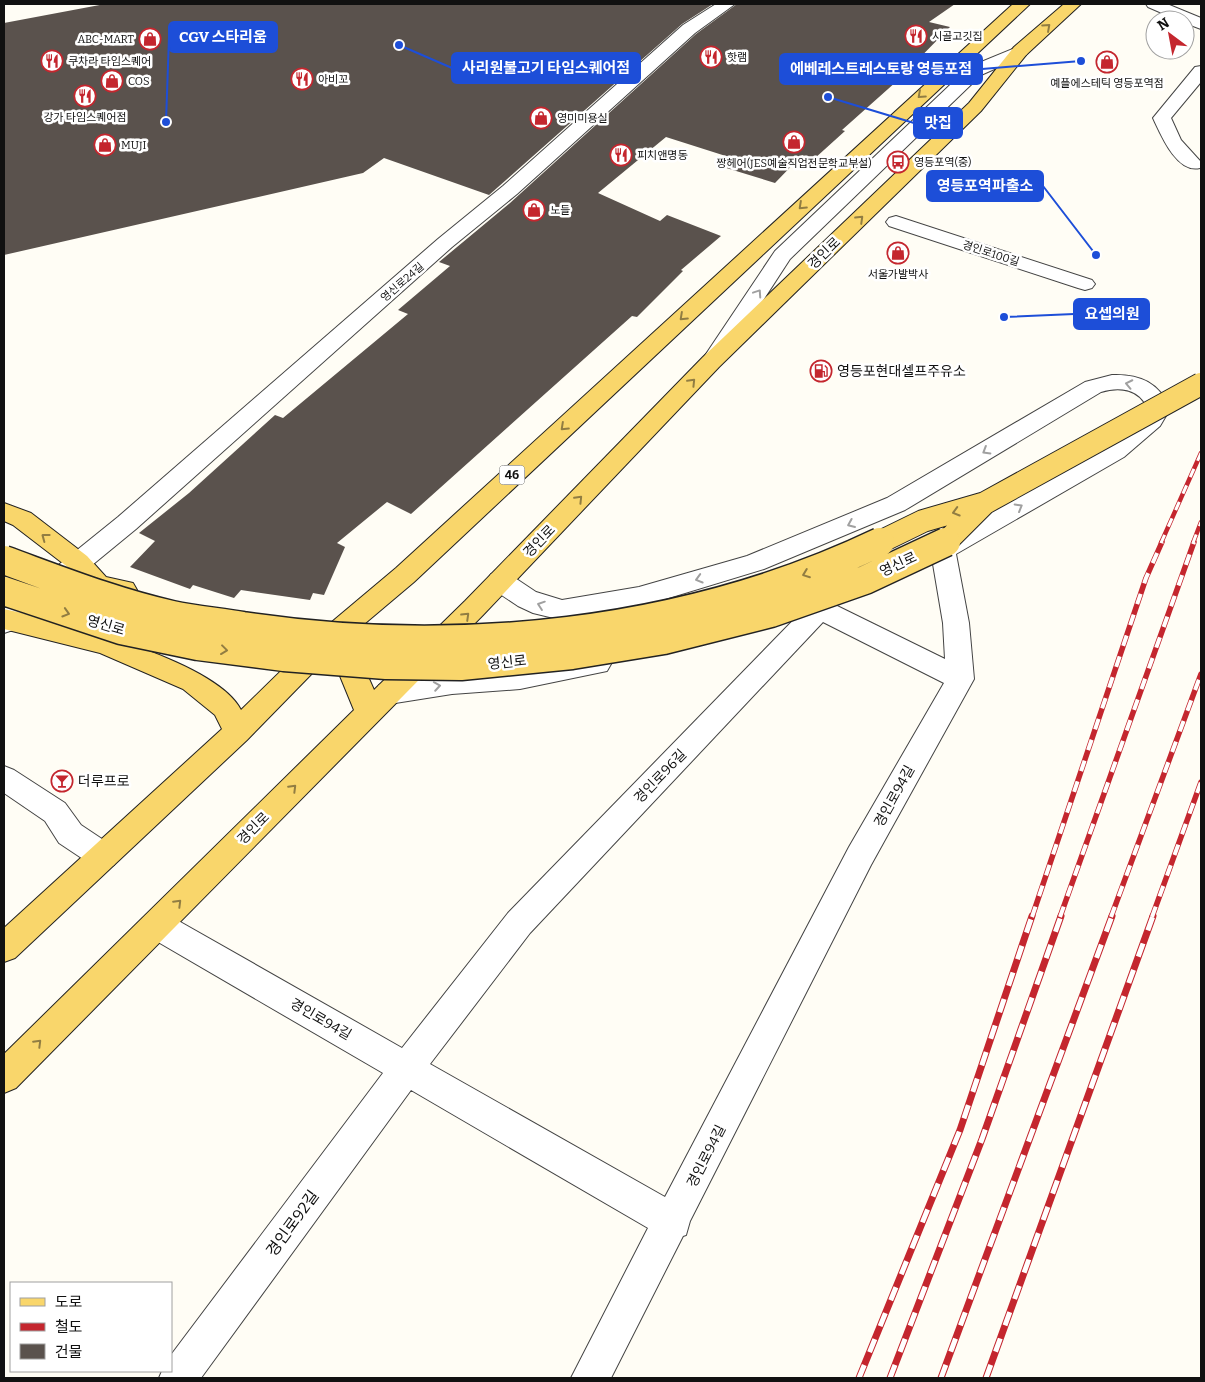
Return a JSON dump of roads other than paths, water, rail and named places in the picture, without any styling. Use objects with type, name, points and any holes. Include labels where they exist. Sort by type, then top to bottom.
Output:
[{"type":"main road","name":"46","points":[[4,948],[236,732],[336,633],[405,575],[1022,4]]},
{"type":"main road","name":"경인로","points":[[4,1077],[500,581],[711,362],[975,107],[1020,51],[1073,4]]},
{"type":"main road","name":"영신로","points":[[4,560],[82,589],[172,615],[292,633],[388,640],[472,639],[569,630],[626,621],[757,592],[846,558],[923,521],[985,503],[1201,384]]},
{"type":"main road","name":"영신로","points":[[4,591],[50,608],[121,630],[198,646],[302,659],[386,665],[461,666],[572,656],[664,640],[771,613],[865,580],[945,543],[985,503]]},
{"type":"main road","points":[[4,511],[22,519],[78,562],[98,584],[184,605],[294,620],[336,633],[379,702]]},
{"type":"main road","points":[[135,657],[155,655],[172,648],[188,636],[193,621],[184,605]]},
{"type":"main road","points":[[5,621],[106,645],[193,682],[226,708],[236,732]]},
{"type":"street","name":"영신로24길","points":[[5,621],[127,523],[445,244],[510,190],[689,29],[727,4]]},
{"type":"street","points":[[1154,4],[1201,24]]},
{"type":"street","points":[[711,362],[782,255],[975,72],[1020,51]]},
{"type":"street","points":[[1194,164],[1173,142],[1162,118],[1201,71]]},
{"type":"street","name":"경인로100길","points":[[896,222],[1085,284]]},
{"type":"street","points":[[379,702],[452,683],[520,678],[706,644],[820,609],[943,551],[1116,451],[1152,421],[1159,409],[1156,399],[1146,388],[1123,382],[1108,381],[1093,387],[896,504],[755,563],[639,597],[562,610],[542,606],[527,599],[500,581]]},
{"type":"street","points":[[943,551],[956,623],[960,679]]},
{"type":"street","points":[[820,609],[960,679]]},
{"type":"street","name":"경인로96길","points":[[406,1068],[519,923],[820,609]]},
{"type":"street","name":"경인로94길","points":[[157,925],[673,1222],[860,856],[960,679]]},
{"type":"street","points":[[4,778],[55,812],[70,834],[103,856]]},
{"type":"street","name":"경인로92길","points":[[178,1378],[406,1068]]},
{"type":"street","points":[[590,1378],[673,1222]]},
{"type":"railway","points":[[1161,543],[1201,453]]},
{"type":"railway","points":[[1193,543],[1201,522]]},
{"type":"railway","points":[[1032,917],[1146,578],[1162,542]]},
{"type":"railway","points":[[1060,917],[1194,542]]},
{"type":"railway","points":[[1111,917],[1201,674]]},
{"type":"railway","points":[[1152,917],[1201,782]]},
{"type":"railway","points":[[859,1378],[960,1130],[1032,916]]},
{"type":"railway","points":[[890,1378],[982,1139],[1061,916]]},
{"type":"railway","points":[[941,1378],[1112,916]]},
{"type":"railway","points":[[986,1378],[1153,916]]},
{"type":"place","name":"시골고깃집","points":[[916,36]]},
{"type":"place","name":"ABC-MART","points":[[150,39]]},
{"type":"place","name":"사리원불고기 타임스퀘어점","points":[[399,45]]},
{"type":"place","name":"핫램","points":[[711,57]]},
{"type":"place","name":"쿠차라 타임스퀘어","points":[[52,61]]},
{"type":"place","name":"에베레스트레스토랑 영등포점","points":[[1081,61]]},
{"type":"place","name":"예플에스테틱 영등포역점","points":[[1107,62]]},
{"type":"place","name":"아비꼬","points":[[302,79]]},
{"type":"place","name":"COS","points":[[112,81]]},
{"type":"place","name":"강가 타임스퀘어점","points":[[85,96]]},
{"type":"place","name":"맛집","points":[[828,97]]},
{"type":"place","name":"영미미용실","points":[[541,118]]},
{"type":"place","name":"CGV 스타리움","points":[[166,122]]},
{"type":"place","name":"짱헤어(JES예술직업전문학교부설)","points":[[794,142]]},
{"type":"place","name":"MUJI","points":[[105,145]]},
{"type":"place","name":"피치앤명동","points":[[621,155]]},
{"type":"place","name":"영등포역(중)","points":[[898,162]]},
{"type":"place","name":"노들","points":[[534,210]]},
{"type":"place","name":"서울가발박사","points":[[898,253]]},
{"type":"place","name":"영등포역파출소","points":[[1096,255]]},
{"type":"place","name":"요셉의원","points":[[1004,317]]},
{"type":"place","name":"영등포현대셀프주유소","points":[[821,371]]},
{"type":"place","name":"더루프로","points":[[62,781]]}]
